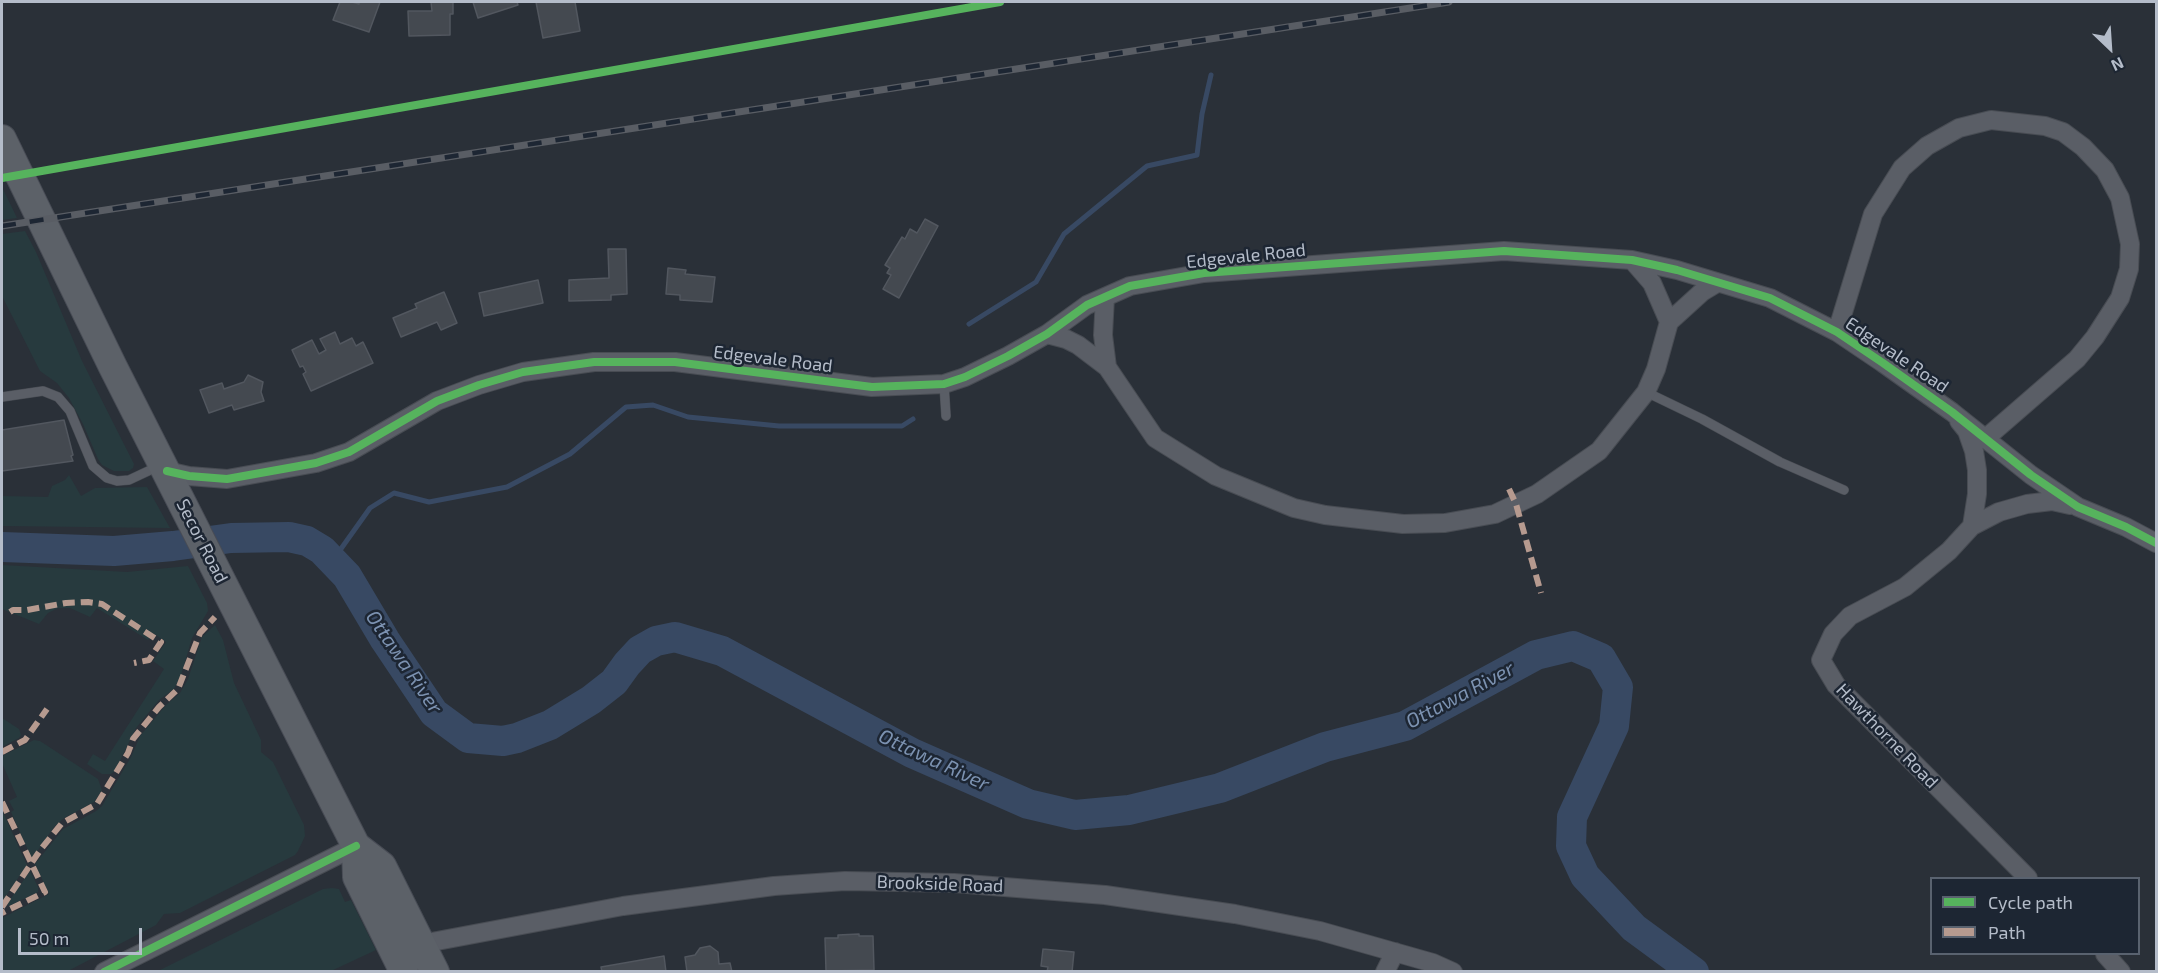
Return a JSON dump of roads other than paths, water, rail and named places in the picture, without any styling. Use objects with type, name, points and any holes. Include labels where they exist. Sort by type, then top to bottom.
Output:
[{"type":"main road","name":"Secor Road","points":[[2,139],[356,846],[357,877],[404,972]]},
{"type":"main road","name":"Secor Road","points":[[356,846],[382,866],[435,972]]},
{"type":"street","points":[[1837,332],[1873,214],[1902,168],[1927,146],[1959,128],[1991,120],[2045,126],[2063,132],[2083,147],[2104,170],[2120,198],[2130,244],[2129,269],[2120,298],[2096,337],[2077,359],[1986,438]]},
{"type":"street","name":"Edgevale Road","points":[[165,468],[189,476],[227,479],[316,462],[349,452],[437,401],[479,385],[522,372],[594,362],[675,362],[872,387],[944,384],[965,377],[1008,356],[1047,334],[1088,305],[1130,286],[1204,273],[1504,251],[1632,260],[1677,270],[1770,298],[1837,332],[1953,412],[2031,475],[2078,507],[2157,543]]},
{"type":"street","points":[[1632,260],[1652,283],[1669,322]]},
{"type":"street","points":[[1047,334],[1078,345],[1107,367],[1155,438],[1216,476],[1294,508],[1325,515],[1403,524],[1445,523],[1495,514],[1537,494],[1599,451],[1646,392],[1656,369],[1669,322],[1702,292],[1717,283]]},
{"type":"street","points":[[1105,297],[1102,335],[1107,367]]},
{"type":"street","points":[[1953,412],[1967,431],[1974,451],[1977,494],[1972,526]]},
{"type":"street","name":"Hawthorne Road","points":[[2026,877],[1836,685],[1821,660],[1833,634],[1850,616],[1905,587],[1949,551],[1972,526],[1999,512],[2027,504],[2052,501],[2078,507]]},
{"type":"street","points":[[104,972],[356,846]]},
{"type":"street","name":"Brookside Road","points":[[421,944],[623,906],[774,886],[845,881],[954,883],[1105,895],[1235,914],[1320,931],[1395,952],[1454,972]]},
{"type":"street","points":[[1385,972],[1395,952]]},
{"type":"street","points":[[2106,955],[2121,972]]},
{"type":"lane","points":[[944,384],[946,416]]},
{"type":"lane","points":[[2,397],[43,391],[58,397],[70,411],[93,466],[107,478],[117,481],[129,480],[165,468]]},
{"type":"lane","points":[[1646,392],[1702,419],[1780,462],[1844,490]]},
{"type":"waterway","points":[[969,324],[1036,282],[1064,234],[1147,166],[1197,155],[1202,114],[1211,75]]},
{"type":"waterway","points":[[333,560],[370,508],[394,493],[429,502],[507,487],[570,454],[626,407],[653,405],[688,417],[779,426],[902,426],[913,419]]},
{"type":"waterway","name":"Ottawa River","points":[[2,547],[114,551],[231,538],[289,537],[307,541],[322,550],[347,576],[385,640],[434,713],[468,738],[503,741],[550,725],[591,700],[614,682],[640,650],[656,641],[675,637],[722,651],[912,753],[1028,804],[1075,815],[1129,810],[1220,788],[1325,747],[1405,726],[1536,655],[1573,646],[1601,658],[1618,687],[1614,726],[1572,817],[1571,846],[1585,876],[1634,928],[1694,972]]},
{"type":"railway","points":[[2,226],[1449,2]]}]
